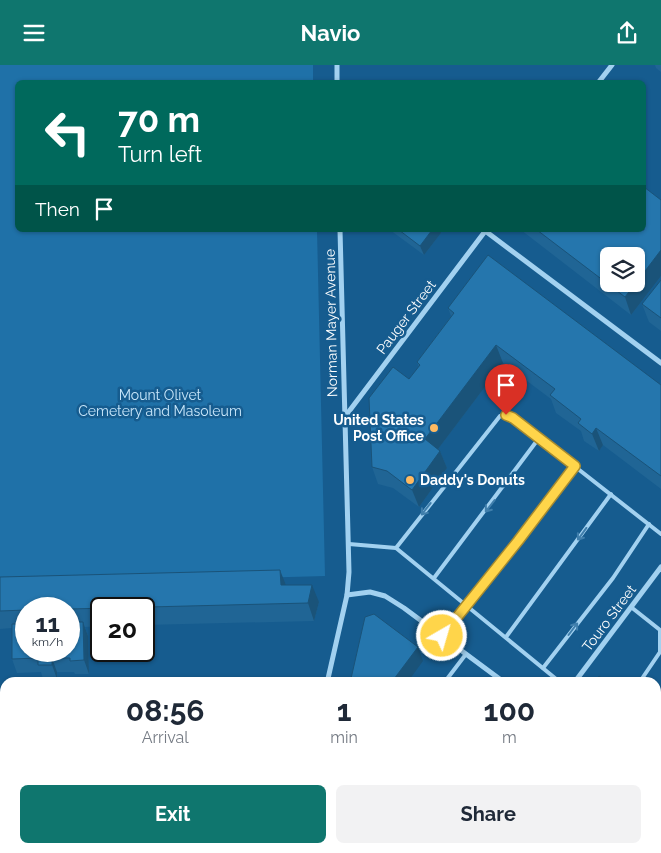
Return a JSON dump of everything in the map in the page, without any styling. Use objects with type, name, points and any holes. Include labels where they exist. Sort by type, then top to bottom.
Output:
[{"type":"street","points":[[337,65],[337,80]]},
{"type":"street","points":[[600,80],[612,65]]},
{"type":"street","name":"Norman Mayer Avenue","points":[[328,677],[347,595],[349,544],[340,232]]},
{"type":"street","name":"Pauger Street","points":[[344,418],[484,232]]},
{"type":"street","points":[[488,232],[661,363]]},
{"type":"street","name":"Touro Street","points":[[578,677],[661,567]]},
{"type":"street","points":[[347,595],[370,592],[385,596],[496,677]]},
{"type":"lane","points":[[396,548],[500,416],[506,415],[513,418],[661,534]]},
{"type":"lane","points":[[434,578],[539,438]]},
{"type":"lane","points":[[442,636],[575,466]]},
{"type":"lane","points":[[506,637],[610,494]]},
{"type":"lane","points":[[543,668],[613,578],[649,524]]},
{"type":"lane","points":[[349,544],[396,548],[554,677]]},
{"type":"lane","points":[[631,607],[660,631],[660,652],[643,677]]},
{"type":"lane","points":[[449,677],[466,654]]},
{"type":"green space","name":"Mount Olivet Cemetery and Masoleum","points":[[0,65],[313,65],[313,80],[15,80],[15,232],[317,232],[325,576],[0,585]]},
{"type":"building","points":[[646,189],[661,200],[661,250],[645,271],[645,247],[600,247],[600,278],[540,232],[646,232]]},
{"type":"building","points":[[402,232],[430,232],[420,246]]},
{"type":"building","points":[[488,255],[661,385],[661,476],[596,428],[592,434],[578,423],[581,419],[550,395],[555,389],[496,345],[425,439],[440,451],[412,490],[387,471],[372,467],[369,398],[393,367],[409,379],[420,365],[417,362],[454,313],[448,308]]},
{"type":"building","points":[[661,280],[661,318],[642,304]]},
{"type":"building","points":[[618,292],[629,292],[625,297]]},
{"type":"building","points":[[280,570],[281,585],[312,585],[308,603],[155,607],[155,597],[90,597],[90,608],[80,609],[80,597],[15,597],[15,610],[0,611],[0,577]]},
{"type":"building","points":[[374,614],[418,647],[396,677],[351,677],[365,617]]},
{"type":"building","points":[[80,622],[83,622],[84,660],[80,660]]},
{"type":"building","points":[[12,624],[15,624],[15,659],[12,659]]},
{"type":"building","points":[[38,662],[52,662],[52,665],[38,665]]},
{"type":"place","name":"United States Post Office","points":[[434,428]]},
{"type":"place","name":"Daddy's Donuts","points":[[410,480]]},
{"type":"route","points":[[442,636],[575,466],[513,418],[506,415]]}]
